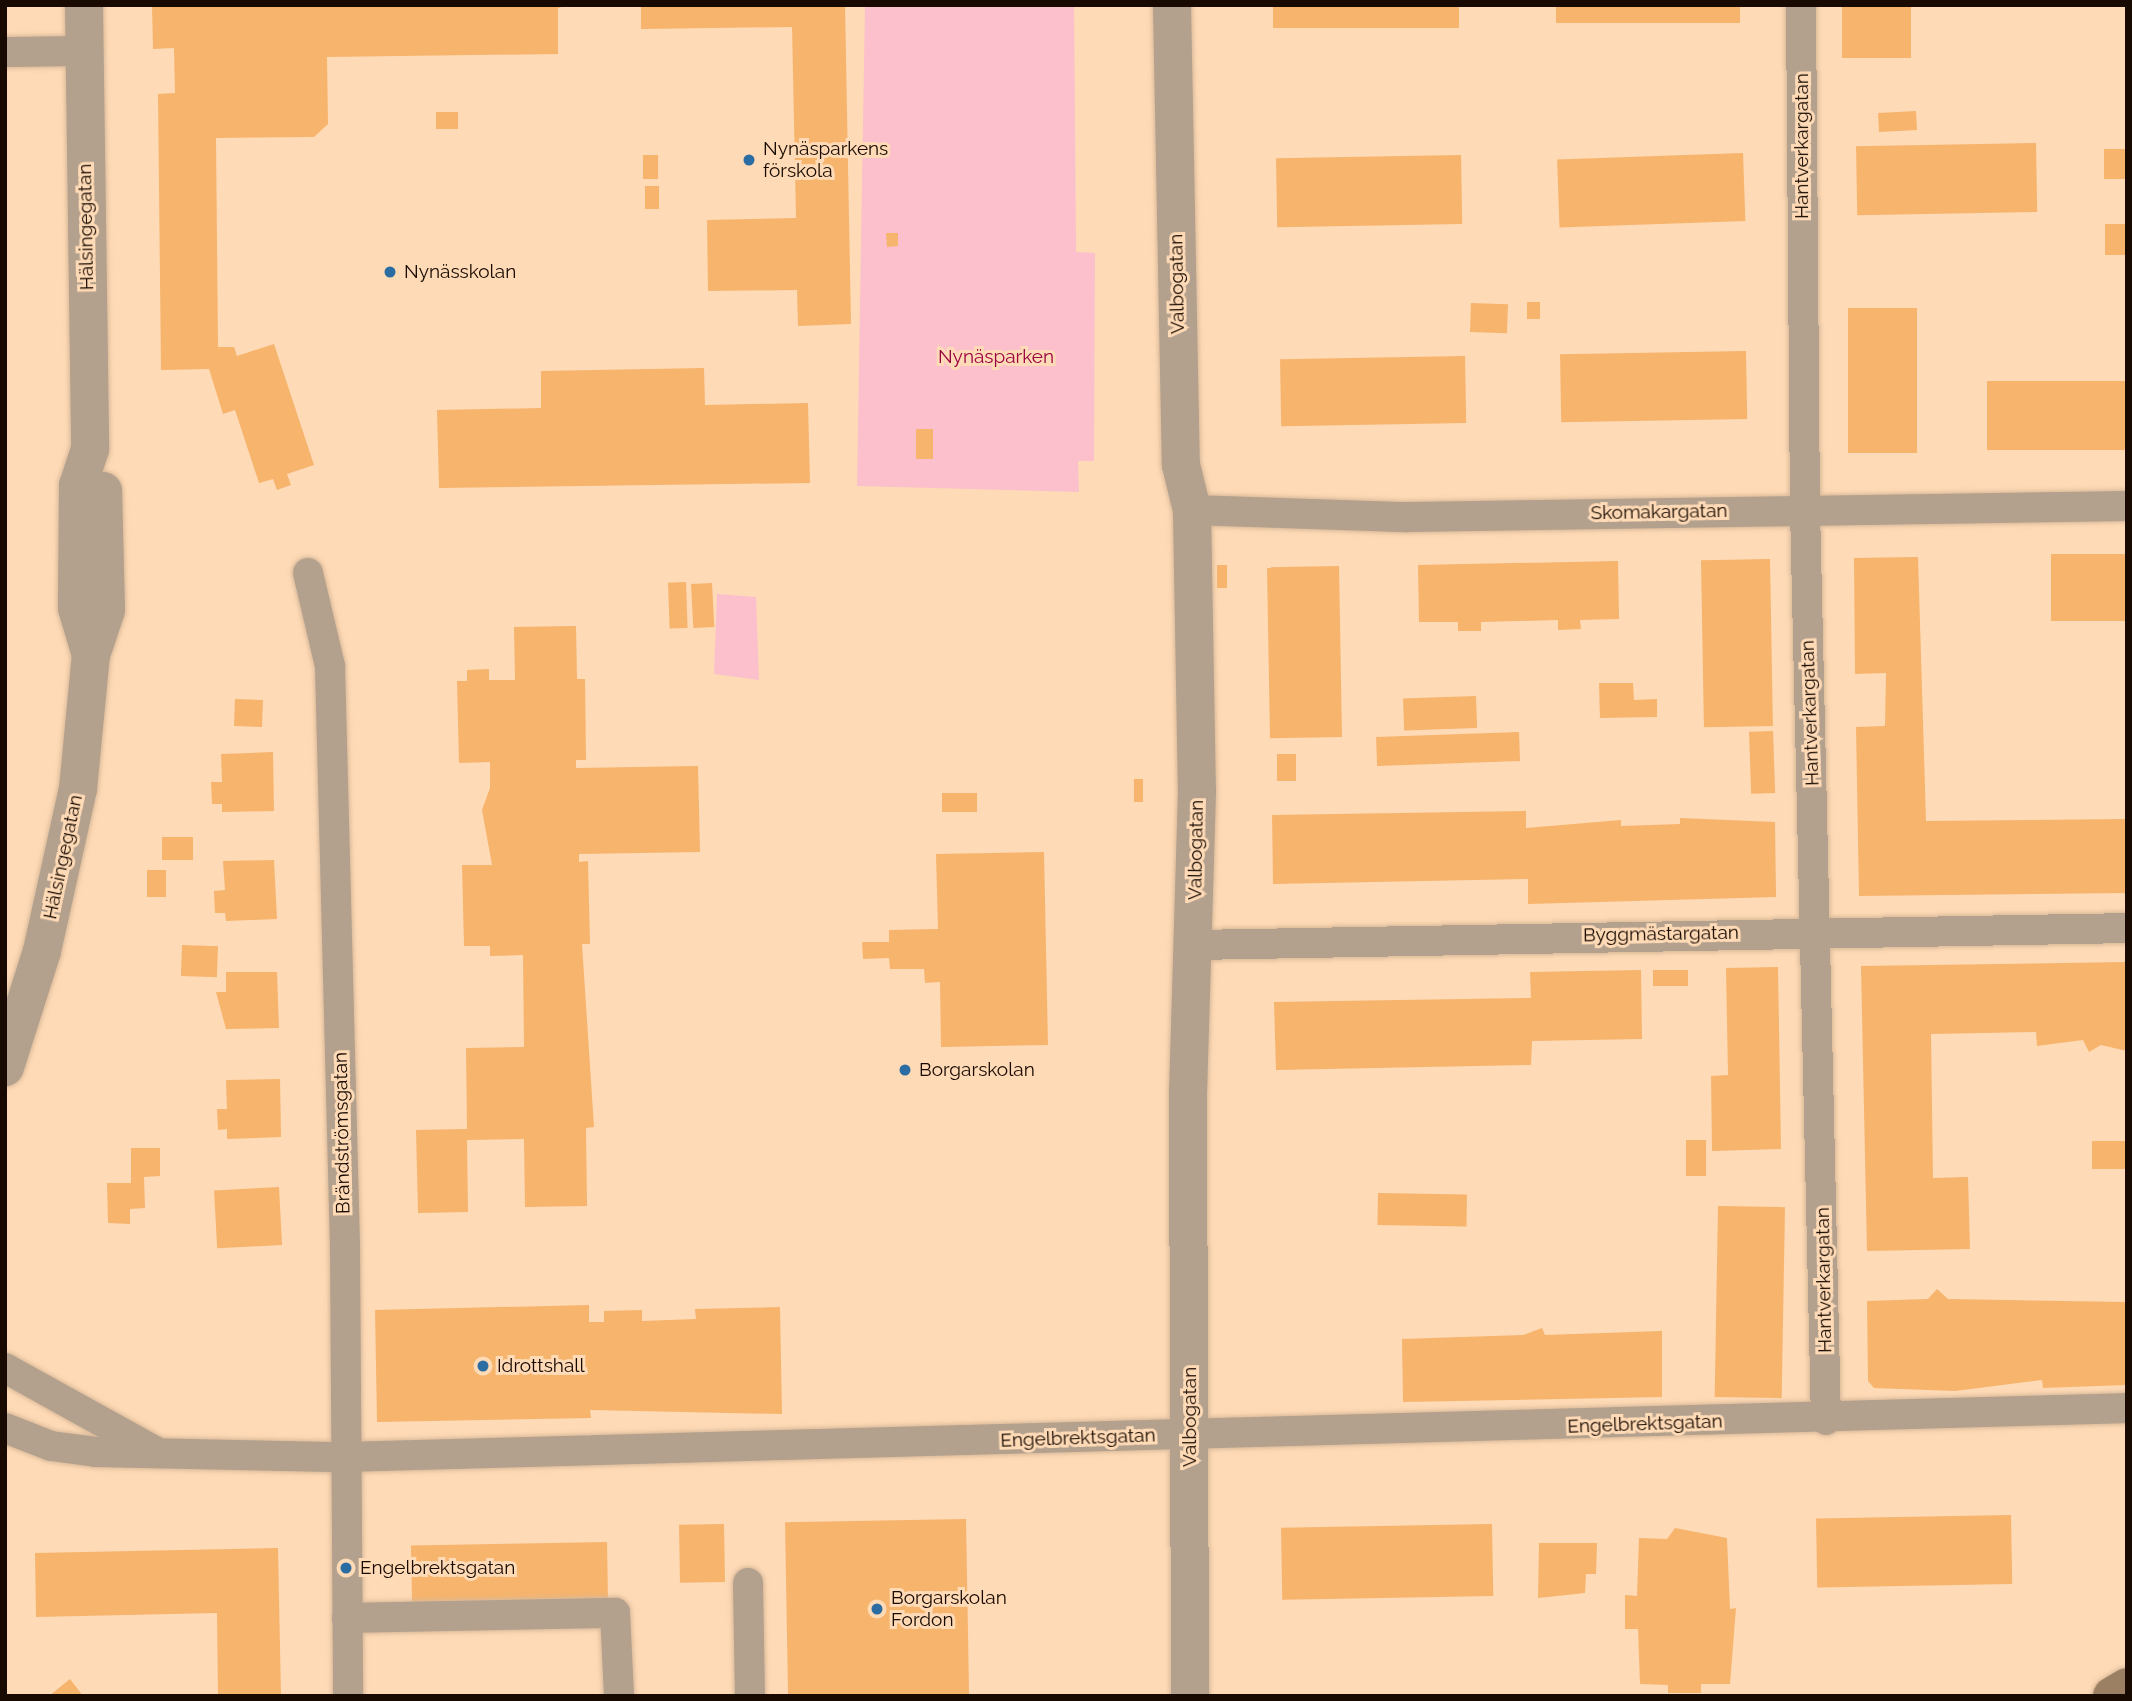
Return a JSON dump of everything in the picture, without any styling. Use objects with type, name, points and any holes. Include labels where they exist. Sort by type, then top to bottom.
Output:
[{"type":"main road","points":[[2112,1696],[2127,1687]]},
{"type":"street","name":"Hälsingegatan","points":[[7,1060],[66,852],[91,656],[77,608],[78,485],[90,449],[84,5]]},
{"type":"street","name":"Valbogatan","points":[[1172,5],[1181,465],[1192,510],[1195,945],[1188,1091],[1190,1696]]},
{"type":"street","name":"Hantverkargatan","points":[[1801,5],[1805,509],[1818,933],[1826,1420]]},
{"type":"street","points":[[5,52],[83,51]]},
{"type":"street","name":"Skomakargatan","points":[[1192,510],[1408,517],[2127,506]]},
{"type":"street","name":"Brändströmsgatan","points":[[309,573],[330,666],[345,1247],[343,1457],[348,1696]]},
{"type":"street","name":"Byggmästargatan","points":[[1195,945],[2127,928]]},
{"type":"street","name":"Engelbrektsgatan","points":[[5,1368],[155,1451]]},
{"type":"street","name":"Engelbrektsgatan","points":[[8,1438],[84,1450],[343,1457],[1826,1420],[2127,1408]]},
{"type":"street","points":[[748,1583],[750,1696]]},
{"type":"street","points":[[346,1618],[615,1613],[619,1696]]},
{"type":"green space","name":"Nynäsparken","points":[[865,5],[1074,5],[1076,252],[1095,253],[1094,461],[1078,461],[1079,492],[857,486]]},
{"type":"green space","points":[[717,594],[756,597],[759,680],[714,674]]},
{"type":"building","points":[[152,5],[569,5],[558,8],[558,54],[327,57],[328,124],[314,137],[216,138],[218,347],[234,347],[237,356],[274,344],[314,465],[287,474],[291,485],[277,490],[273,479],[259,483],[235,410],[223,414],[209,369],[161,370],[158,94],[175,93],[174,48],[153,49]]},
{"type":"building","points":[[641,5],[845,5],[851,324],[798,326],[797,290],[708,291],[707,220],[796,218],[792,27],[641,29]]},
{"type":"building","points":[[1273,5],[1459,5],[1459,28],[1273,28]]},
{"type":"building","points":[[1556,5],[1740,5],[1740,23],[1556,23]]},
{"type":"building","points":[[1842,5],[1911,5],[1911,58],[1842,58]]},
{"type":"building","points":[[1916,111],[1917,130],[1879,132],[1878,113]]},
{"type":"building","points":[[436,112],[458,112],[458,129],[436,129]]},
{"type":"building","points":[[2036,143],[2037,212],[1857,215],[1856,146]]},
{"type":"building","points":[[2104,149],[2127,149],[2127,179],[2104,179]]},
{"type":"building","points":[[1743,153],[1745,221],[1559,227],[1557,159]]},
{"type":"building","points":[[643,155],[658,155],[658,179],[643,179]]},
{"type":"building","points":[[1461,155],[1462,224],[1277,227],[1276,158]]},
{"type":"building","points":[[645,186],[659,186],[659,209],[645,209]]},
{"type":"building","points":[[2105,224],[2127,224],[2127,255],[2105,255]]},
{"type":"building","points":[[886,233],[898,233],[898,246],[887,247]]},
{"type":"building","points":[[1527,302],[1540,302],[1540,319],[1527,319]]},
{"type":"building","points":[[1471,303],[1508,304],[1507,333],[1470,332]]},
{"type":"building","points":[[1848,308],[1917,308],[1917,453],[1848,453]]},
{"type":"building","points":[[1746,351],[1747,419],[1561,422],[1560,354]]},
{"type":"building","points":[[1465,356],[1466,423],[1281,426],[1280,359]]},
{"type":"building","points":[[704,368],[705,405],[808,403],[810,483],[439,488],[437,410],[541,408],[541,371]]},
{"type":"building","points":[[1987,381],[2127,381],[2127,450],[1987,450]]},
{"type":"building","points":[[916,429],[933,429],[933,459],[916,459]]},
{"type":"building","points":[[2051,554],[2127,554],[2127,621],[2051,621]]},
{"type":"building","points":[[1918,557],[1926,821],[2127,819],[2127,893],[1859,896],[1856,727],[1885,726],[1886,673],[1855,674],[1854,558]]},
{"type":"building","points":[[1770,559],[1773,726],[1704,727],[1701,560]]},
{"type":"building","points":[[1618,561],[1619,619],[1580,620],[1581,629],[1558,630],[1558,620],[1481,622],[1481,631],[1458,631],[1458,622],[1419,622],[1418,565]]},
{"type":"building","points":[[1217,565],[1227,565],[1227,588],[1217,588]]},
{"type":"building","points":[[1339,566],[1342,737],[1270,738],[1267,567]]},
{"type":"building","points":[[686,582],[688,628],[670,629],[668,583]]},
{"type":"building","points":[[712,583],[714,627],[693,628],[691,584]]},
{"type":"building","points":[[576,626],[577,679],[585,679],[586,760],[576,760],[576,768],[698,766],[700,852],[579,854],[579,862],[588,861],[590,944],[582,944],[594,1127],[586,1128],[587,1206],[525,1207],[524,1139],[467,1140],[468,1212],[418,1213],[416,1130],[467,1129],[466,1048],[524,1047],[523,955],[490,956],[490,946],[464,946],[462,865],[492,865],[482,810],[490,788],[490,762],[459,763],[457,681],[467,681],[467,670],[489,669],[489,680],[515,680],[514,627]]},
{"type":"building","points":[[1599,683],[1633,683],[1634,700],[1657,699],[1657,717],[1600,718]]},
{"type":"building","points":[[1476,696],[1477,728],[1404,731],[1403,699]]},
{"type":"building","points":[[235,699],[263,700],[262,727],[234,726]]},
{"type":"building","points":[[1773,731],[1775,793],[1751,794],[1749,732]]},
{"type":"building","points":[[1519,732],[1520,761],[1377,766],[1376,737]]},
{"type":"building","points":[[273,752],[274,811],[222,812],[222,804],[212,804],[211,782],[222,782],[221,754]]},
{"type":"building","points":[[1277,754],[1296,754],[1296,781],[1277,781]]},
{"type":"building","points":[[1134,779],[1143,779],[1143,802],[1134,802]]},
{"type":"building","points":[[942,793],[977,793],[977,812],[942,812]]},
{"type":"building","points":[[1526,811],[1526,828],[1621,820],[1621,826],[1680,824],[1680,818],[1775,822],[1776,897],[1528,904],[1528,879],[1273,884],[1272,815]]},
{"type":"building","points":[[162,837],[193,837],[193,860],[162,860]]},
{"type":"building","name":"Borgarskolan","points":[[1044,852],[1048,1045],[941,1047],[940,982],[925,983],[924,969],[890,969],[889,958],[863,959],[862,942],[889,942],[889,930],[938,929],[936,854]]},
{"type":"building","points":[[274,860],[277,919],[226,921],[225,913],[215,913],[214,891],[225,890],[223,861]]},
{"type":"building","points":[[147,870],[166,870],[166,897],[147,897]]},
{"type":"building","points":[[182,945],[218,946],[217,977],[181,976]]},
{"type":"building","points":[[2127,962],[2127,1051],[2101,1045],[2089,1052],[2083,1040],[2037,1046],[2036,1032],[1931,1034],[1933,1178],[1968,1177],[1970,1249],[1867,1251],[1861,966]]},
{"type":"building","points":[[1778,967],[1781,1149],[1712,1151],[1711,1076],[1728,1075],[1726,968]]},
{"type":"building","points":[[1641,970],[1642,1039],[1532,1041],[1531,1065],[1276,1070],[1274,1002],[1531,998],[1530,972]]},
{"type":"building","points":[[1653,970],[1688,970],[1688,986],[1653,986]]},
{"type":"building","points":[[226,972],[277,972],[279,1028],[226,1029],[216,992],[226,992]]},
{"type":"building","points":[[280,1079],[281,1137],[227,1139],[227,1129],[218,1130],[217,1109],[227,1109],[226,1080]]},
{"type":"building","points":[[1686,1140],[1706,1140],[1706,1176],[1686,1176]]},
{"type":"building","points":[[2092,1141],[2127,1141],[2127,1169],[2092,1169]]},
{"type":"building","points":[[131,1148],[160,1148],[160,1176],[144,1177],[145,1208],[130,1209],[130,1224],[108,1223],[107,1183],[131,1183]]},
{"type":"building","points":[[279,1187],[282,1245],[217,1248],[214,1190]]},
{"type":"building","points":[[1378,1193],[1467,1195],[1466,1227],[1377,1225]]},
{"type":"building","points":[[1718,1206],[1785,1207],[1782,1398],[1715,1397]]},
{"type":"building","points":[[1937,1289],[1948,1299],[2127,1302],[2127,1385],[2043,1388],[2042,1380],[1955,1391],[1874,1388],[1868,1381],[1867,1301],[1928,1299]]},
{"type":"building","points":[[589,1305],[589,1322],[604,1322],[604,1311],[642,1310],[642,1321],[696,1319],[695,1309],[780,1307],[782,1414],[590,1410],[591,1418],[377,1422],[375,1310]]},
{"type":"building","points":[[1542,1328],[1545,1335],[1662,1331],[1662,1397],[1403,1402],[1402,1339],[1523,1335]]},
{"type":"building","points":[[2011,1515],[2012,1584],[1817,1587],[1816,1518]]},
{"type":"building","name":"Borgarskolan Fordon","points":[[966,1519],[969,1696],[788,1696],[785,1522]]},
{"type":"building","points":[[724,1524],[725,1582],[680,1583],[679,1525]]},
{"type":"building","points":[[1492,1524],[1493,1596],[1282,1600],[1281,1528]]},
{"type":"building","points":[[1675,1528],[1727,1538],[1730,1609],[1736,1608],[1730,1684],[1701,1684],[1701,1693],[1668,1693],[1668,1685],[1640,1684],[1638,1629],[1625,1629],[1625,1595],[1637,1596],[1639,1538],[1667,1539]]},
{"type":"building","points":[[607,1542],[608,1604],[412,1607],[411,1545]]},
{"type":"building","points":[[1539,1543],[1597,1543],[1596,1574],[1586,1574],[1585,1593],[1538,1598]]},
{"type":"building","points":[[278,1548],[281,1696],[218,1696],[217,1613],[36,1617],[35,1553]]},
{"type":"building","points":[[70,1679],[83,1696],[49,1696]]},
{"type":"place","name":"Nynäsparkens förskola","points":[[749,160]]},
{"type":"place","name":"Nynässkolan","points":[[390,272]]},
{"type":"place","name":"Borgarskolan","points":[[905,1070]]},
{"type":"place","name":"Idrottshall","points":[[483,1366]]},
{"type":"place","name":"Engelbrektsgatan","points":[[346,1568]]},
{"type":"place","name":"Borgarskolan Fordon","points":[[877,1609]]}]
